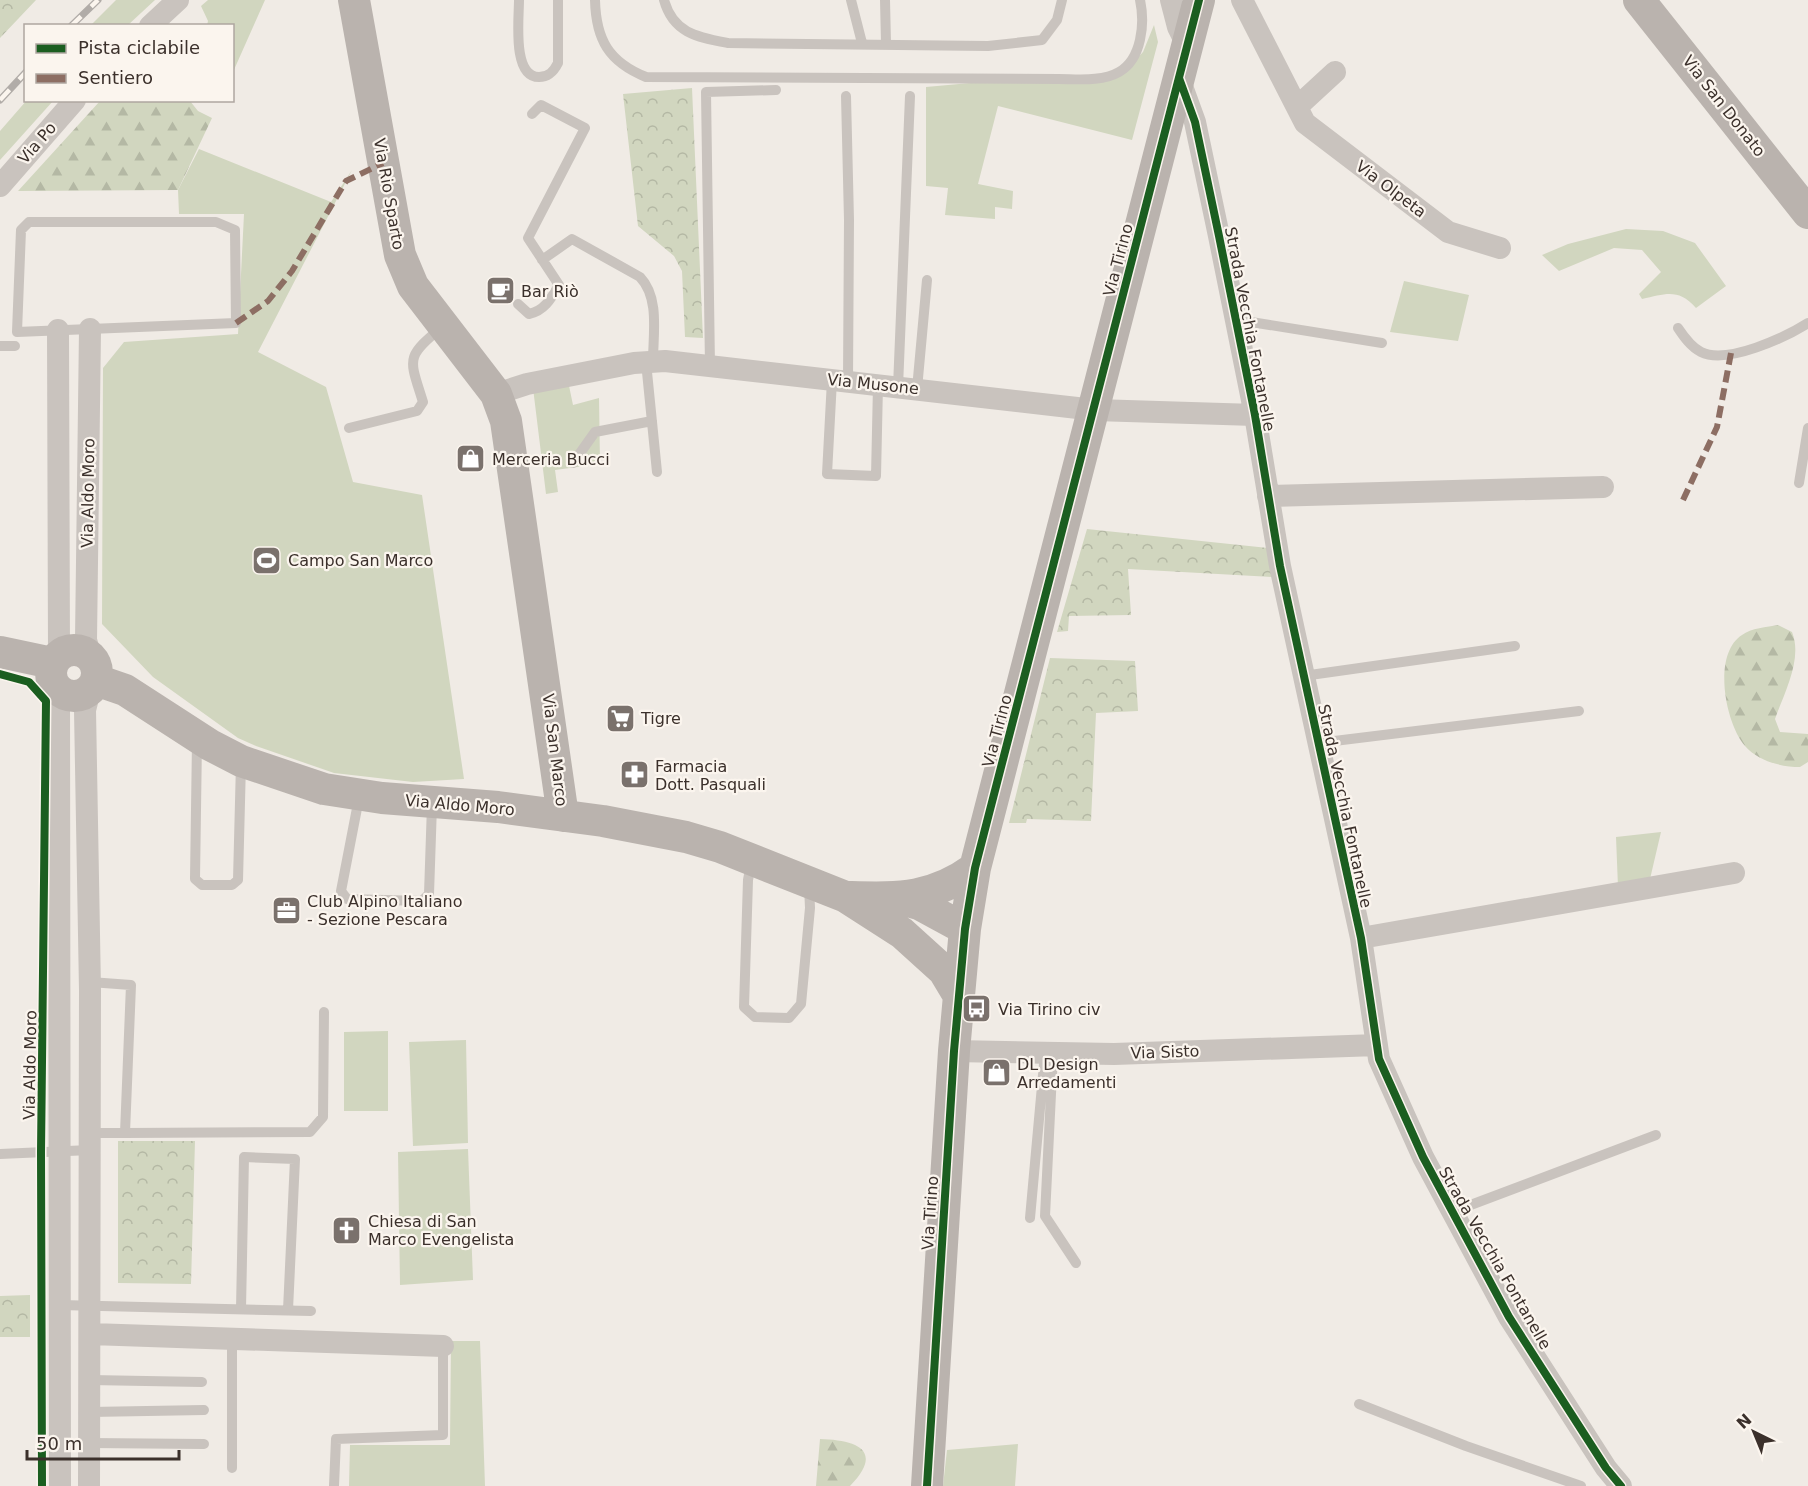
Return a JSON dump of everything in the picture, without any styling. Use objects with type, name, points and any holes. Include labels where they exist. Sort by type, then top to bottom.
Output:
[{"type":"street","points":[[152,24],[178,0]]},
{"type":"street","name":"Via Rio Sparto","points":[[354,0],[400,255],[413,286],[496,394]]},
{"type":"street","points":[[1171,0],[1178,27],[1187,45]]},
{"type":"street","name":"Via Tirino","points":[[927,1486],[954,1051],[965,929],[975,868],[1199,0]]},
{"type":"street","name":"Via Olpeta","points":[[1242,0],[1305,123],[1448,232],[1500,248]]},
{"type":"street","name":"Via San Donato","points":[[1639,0],[1808,213]]},
{"type":"street","points":[[1296,107],[1335,72]]},
{"type":"street","name":"Strada Vecchia Fontanelle","points":[[1179,78],[1195,122],[1255,415],[1268,496],[1303,676],[1360,938],[1379,1059],[1423,1157],[1509,1317],[1606,1468],[1621,1486]]},
{"type":"street","name":"Via Po","points":[[0,186],[73,102]]},
{"type":"street","name":"Via Aldo Moro","points":[[89,1486],[90,982],[85,706],[93,676],[86,640],[90,329]]},
{"type":"street","name":"Via Aldo Moro","points":[[58,330],[60,1486]]},
{"type":"street","name":"Via Musone","points":[[496,394],[527,384],[650,362],[710,366],[1095,410],[1255,415]]},
{"type":"street","name":"Via San Marco","points":[[496,394],[507,428],[563,816],[686,837],[846,897],[902,933],[944,971],[959,996]]},
{"type":"street","points":[[1268,496],[1603,487]]},
{"type":"street","points":[[0,652],[57,670],[71,696],[93,676],[79,650],[57,670]]},
{"type":"street","name":"Via Aldo Moro","points":[[93,676],[125,690],[197,737],[241,761],[324,789],[360,795],[563,816]]},
{"type":"street","name":"Via San Marco","points":[[846,897],[898,898],[939,890],[975,868]]},
{"type":"street","points":[[1360,938],[1734,873]]},
{"type":"street","name":"Via San Marco","points":[[898,898],[919,904],[965,929]]},
{"type":"street","name":"Via San Marco","points":[[902,933],[927,936],[965,929]]},
{"type":"street","name":"Via Sisto","points":[[954,1051],[1114,1054],[1377,1045]]},
{"type":"street","points":[[91,1334],[443,1346]]},
{"type":"lane","points":[[519,0],[521,62],[529,74],[539,77],[552,72],[558,63],[558,0]]},
{"type":"lane","points":[[595,0],[601,38],[610,54],[626,69],[646,77],[1059,79],[1100,78],[1119,72],[1132,60],[1142,36],[1140,0]]},
{"type":"lane","points":[[664,0],[666,9],[681,30],[692,36],[728,43],[886,43],[988,46],[1042,40],[1058,20],[1062,0]]},
{"type":"lane","points":[[851,0],[862,43]]},
{"type":"lane","points":[[885,0],[886,43]]},
{"type":"lane","points":[[710,366],[706,92],[776,90]]},
{"type":"lane","points":[[846,96],[849,220],[840,381],[827,474],[876,476],[927,280]]},
{"type":"lane","points":[[898,387],[910,96]]},
{"type":"lane","points":[[518,304],[529,314],[536,312],[548,303],[560,285],[528,238],[585,128],[541,105],[532,114]]},
{"type":"lane","points":[[28,222],[216,222],[235,230],[236,323],[58,330],[17,332],[21,230],[28,222]]},
{"type":"lane","points":[[542,260],[572,239],[640,277],[648,285],[652,296],[650,362],[657,472]]},
{"type":"lane","points":[[1236,323],[1251,322],[1382,343]]},
{"type":"lane","points":[[1678,328],[1687,341],[1701,352],[1714,355],[1754,349],[1787,336],[1808,322]]},
{"type":"lane","points":[[350,428],[417,411],[423,402],[411,363],[416,349],[443,326]]},
{"type":"lane","points":[[0,346],[15,346]]},
{"type":"lane","points":[[573,463],[595,432],[652,421]]},
{"type":"lane","points":[[1799,483],[1808,428]]},
{"type":"lane","points":[[1303,676],[1515,646]]},
{"type":"lane","points":[[1318,743],[1579,711]]},
{"type":"lane","points":[[197,737],[195,879],[202,885],[232,885],[238,880],[241,761]]},
{"type":"lane","points":[[360,795],[341,891],[347,899],[422,902],[429,894],[432,802]]},
{"type":"lane","points":[[752,861],[748,880],[744,1007],[755,1017],[789,1018],[801,1004],[810,909],[809,884]]},
{"type":"lane","points":[[90,982],[131,985],[125,1134]]},
{"type":"lane","points":[[0,1154],[59,1151],[125,1134],[310,1132],[323,1117],[324,1012]]},
{"type":"lane","points":[[1030,1218],[1049,1053]]},
{"type":"lane","points":[[1049,1053],[1045,1216],[1076,1263]]},
{"type":"lane","points":[[1452,1212],[1656,1135]]},
{"type":"lane","points":[[241,1309],[244,1157],[295,1159],[288,1310]]},
{"type":"lane","points":[[60,1305],[310,1311]]},
{"type":"lane","points":[[232,1339],[232,1468]]},
{"type":"lane","points":[[334,1486],[336,1439],[443,1435],[443,1346]]},
{"type":"lane","points":[[90,1380],[202,1382]]},
{"type":"lane","points":[[1359,1404],[1467,1446],[1581,1486]]},
{"type":"lane","points":[[90,1412],[204,1410]]},
{"type":"lane","points":[[90,1443],[204,1444]]},
{"type":"green space","points":[[0,0],[36,0],[0,38]]},
{"type":"green space","points":[[116,0],[155,0],[129,24],[92,24]]},
{"type":"green space","points":[[208,0],[265,0],[234,70],[234,24],[207,24],[201,6]]},
{"type":"green space","points":[[1154,25],[1158,42],[1132,140],[998,106],[978,184],[1013,191],[1012,209],[995,207],[995,219],[945,215],[948,188],[926,186],[926,87],[992,81],[1058,81],[1125,71],[1143,52]]},
{"type":"green space","points":[[692,88],[703,338],[685,337],[682,271],[674,256],[638,226],[623,94]]},
{"type":"green space","points":[[25,102],[52,102],[0,160],[0,131]]},
{"type":"green space","points":[[99,102],[191,102],[198,111],[212,118],[178,190],[18,191]]},
{"type":"green space","name":"Campo San Marco","points":[[199,149],[331,202],[352,170],[258,352],[326,387],[353,482],[422,495],[464,779],[413,782],[334,773],[256,746],[238,738],[153,677],[102,624],[103,368],[124,342],[238,334],[244,214],[179,214],[178,190]]},
{"type":"green space","points":[[1626,229],[1663,231],[1695,243],[1726,286],[1696,308],[1683,297],[1671,294],[1642,299],[1639,294],[1661,272],[1642,250],[1614,248],[1559,271],[1542,255],[1568,244]]},
{"type":"green space","points":[[1404,281],[1469,295],[1458,341],[1390,332]]},
{"type":"green space","points":[[568,381],[573,405],[599,398],[600,464],[555,470],[558,492],[546,494],[533,388]]},
{"type":"green space","points":[[1087,529],[1268,548],[1274,577],[1128,569],[1131,615],[1069,616],[1068,631],[1057,632]]},
{"type":"green space","points":[[1778,625],[1792,632],[1795,653],[1791,676],[1775,719],[1780,732],[1808,734],[1808,762],[1800,767],[1770,762],[1750,751],[1738,735],[1727,706],[1724,672],[1733,644],[1750,631]]},
{"type":"green space","points":[[1050,658],[1135,661],[1138,711],[1096,713],[1091,821],[1027,819],[1026,823],[1009,823]]},
{"type":"green space","points":[[1661,832],[1650,879],[1618,887],[1616,837]]},
{"type":"green space","points":[[388,1031],[388,1111],[344,1111],[344,1032]]},
{"type":"green space","points":[[466,1040],[468,1143],[413,1146],[409,1042]]},
{"type":"green space","points":[[118,1141],[195,1141],[191,1284],[118,1283]]},
{"type":"green space","points":[[468,1149],[473,1280],[400,1285],[398,1152]]},
{"type":"green space","points":[[30,1295],[30,1337],[0,1337],[0,1296]]},
{"type":"green space","points":[[451,1341],[480,1341],[485,1486],[349,1486],[350,1445],[450,1445]]},
{"type":"green space","points":[[820,1439],[845,1442],[862,1449],[865,1464],[850,1486],[816,1486]]},
{"type":"green space","points":[[1018,1444],[1015,1486],[943,1486],[947,1450]]},
{"type":"railway","points":[[73,24],[98,0]]},
{"type":"railway","points":[[0,100],[24,74]]},
{"type":"marked path","points":[[236,323],[268,301],[292,271],[346,181],[383,163]]},
{"type":"marked path","points":[[1683,500],[1717,427],[1731,353]]},
{"type":"cycle path","points":[[927,1486],[954,1051],[965,929],[975,868],[1199,0]]},
{"type":"cycle path","points":[[1179,78],[1195,122],[1219,236],[1255,415],[1280,566],[1361,938],[1379,1059],[1423,1157],[1509,1317],[1606,1468],[1621,1486]]},
{"type":"cycle path","points":[[0,674],[29,682],[46,701],[41,1152],[42,1486]]},
{"type":"place","name":"Bar Riò","points":[[500,291]]},
{"type":"place","name":"Merceria Bucci","points":[[471,459]]},
{"type":"place","name":"Campo San Marco","points":[[267,560]]},
{"type":"place","name":"Tigre","points":[[620,718]]},
{"type":"place","name":"Farmacia Dott. Pasquali","points":[[634,775]]},
{"type":"place","name":"Club Alpino Italiano - Sezione Pescara","points":[[286,910]]},
{"type":"place","name":"Via Tirino civ","points":[[977,1009]]},
{"type":"place","name":"DL Design Arredamenti","points":[[996,1073]]},
{"type":"place","name":"Chiesa di San Marco Evengelista","points":[[347,1230]]}]
